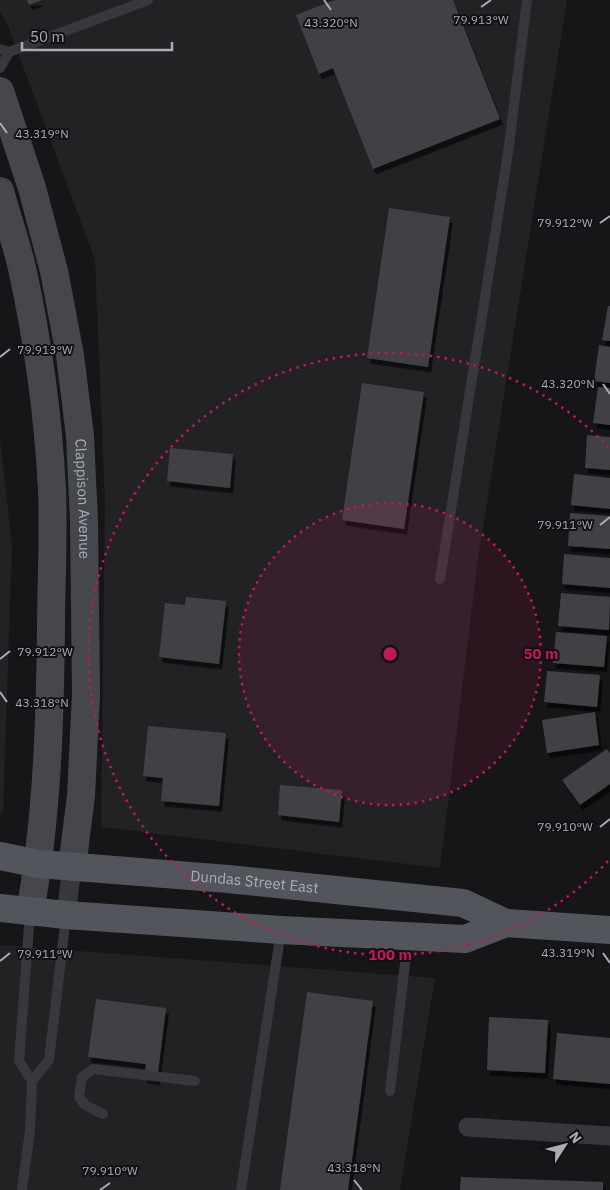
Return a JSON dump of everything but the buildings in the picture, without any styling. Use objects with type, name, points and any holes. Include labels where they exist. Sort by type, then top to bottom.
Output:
[{"type":"main road","name":"Clappison Avenue","points":[[0,91],[32,188],[54,271],[70,355],[80,436],[84,530],[86,694],[81,796],[72,867]]},
{"type":"main road","name":"Clappison Avenue","points":[[0,191],[22,266],[38,347],[47,422],[52,490],[50,704],[44,819],[39,864],[30,912]]},
{"type":"main road","name":"Dundas Street East","points":[[0,856],[39,864],[228,879],[463,903],[506,923],[610,930]]},
{"type":"main road","name":"Dundas Street East","points":[[0,908],[66,915],[281,930],[465,939],[506,923]]},
{"type":"street","name":"Clappison Avenue","points":[[66,915],[72,867]]},
{"type":"street","points":[[468,1127],[610,1136]]},
{"type":"lane","points":[[0,68],[4,51],[148,0]]},
{"type":"lane","points":[[440,579],[508,153],[527,0]]},
{"type":"lane","points":[[22,1190],[30,1130],[32,1081],[20,1061],[30,912]]},
{"type":"lane","points":[[32,1081],[49,1060],[66,915]]},
{"type":"lane","points":[[241,1190],[281,930]]},
{"type":"lane","points":[[390,1091],[408,937]]},
{"type":"lane","points":[[103,1114],[85,1105],[79,1097],[82,1077],[92,1069],[196,1081]]},
{"type":"shaded area","points":[[0,0],[567,0],[478,559],[440,868],[101,827],[105,503],[95,260],[7,23],[0,12]]},
{"type":"shaded area","points":[[0,438],[12,545],[3,813],[0,813]]},
{"type":"shaded area","points":[[0,945],[435,978],[400,1190],[0,1190]]}]
